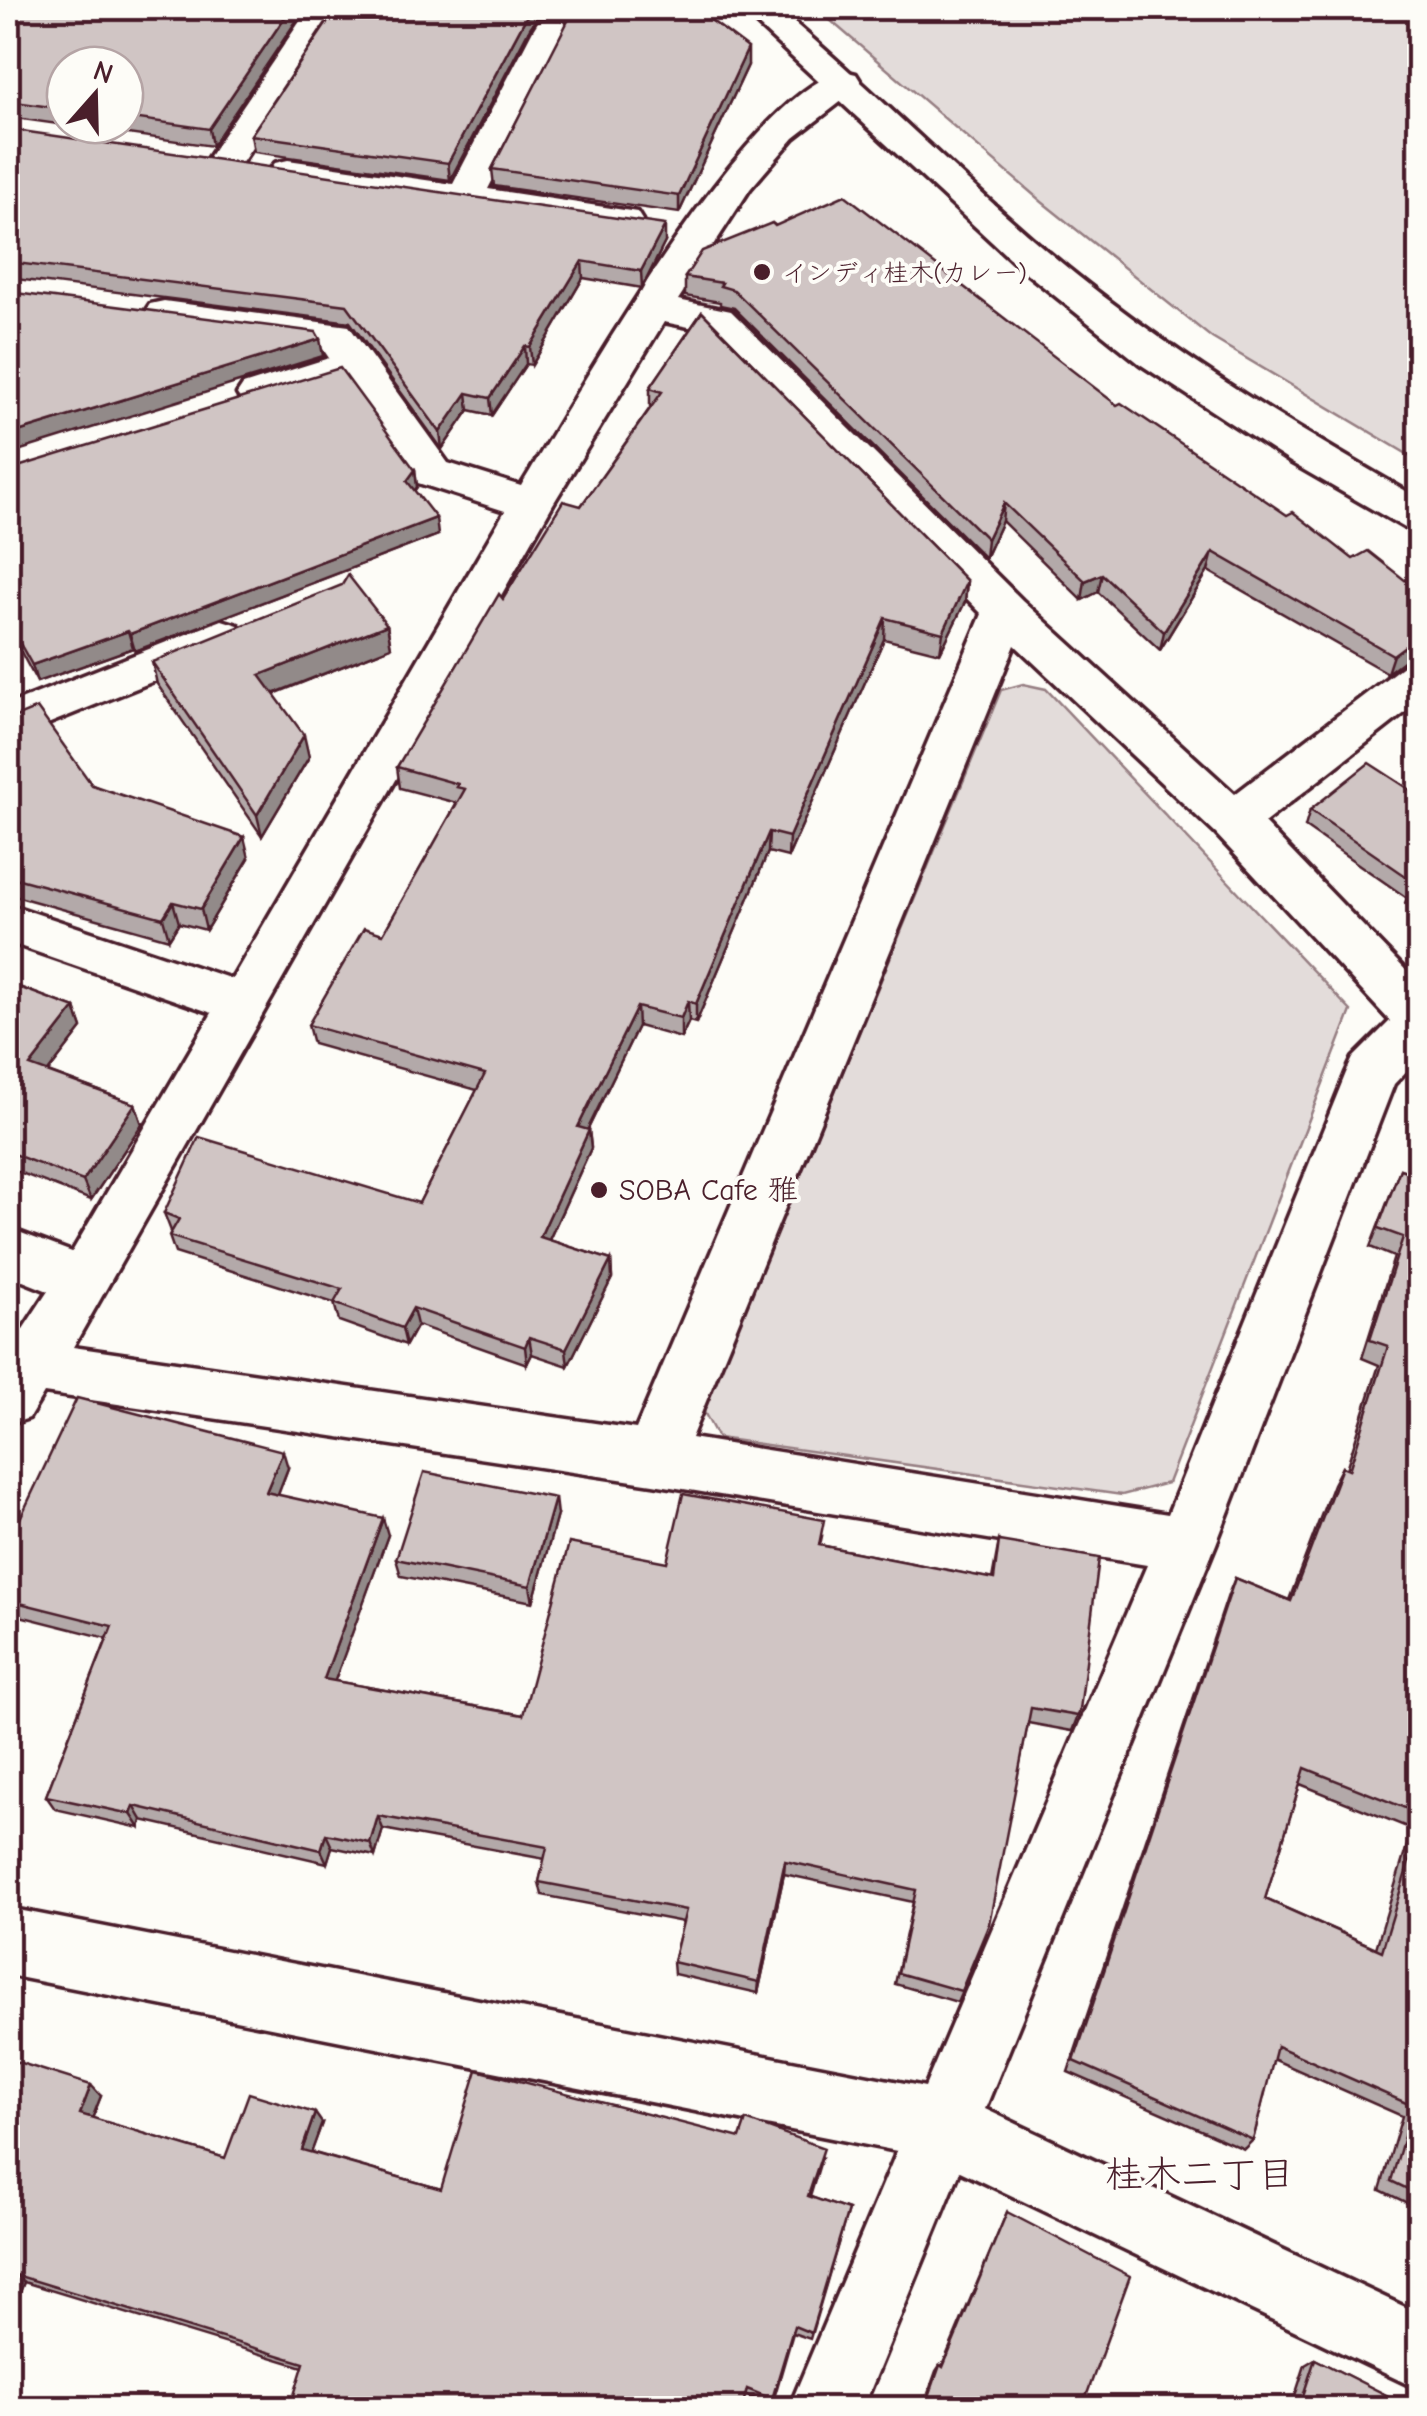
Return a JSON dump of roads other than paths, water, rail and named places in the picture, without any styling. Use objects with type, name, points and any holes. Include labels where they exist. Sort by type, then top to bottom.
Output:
[{"type":"street","points":[[756,8],[843,82],[1033,260],[1154,355],[1307,453],[1420,518]]},
{"type":"street","points":[[224,162],[322,16]]},
{"type":"street","points":[[466,195],[552,30]]},
{"type":"street","points":[[843,82],[781,130],[735,182],[653,307],[531,504],[86,1281],[19,1383],[653,1458],[1186,1544]]},
{"type":"street","points":[[184,156],[701,232]]},
{"type":"street","points":[[653,307],[717,320],[1006,610],[1233,820],[1420,1021],[1372,1073],[1186,1544],[941,2124],[826,2408]]},
{"type":"street","points":[[123,308],[335,334],[433,473],[531,504]]},
{"type":"street","points":[[226,404],[353,364]]},
{"type":"street","points":[[653,1458],[1006,610]]},
{"type":"street","points":[[8,724],[257,622]]},
{"type":"street","points":[[1233,820],[1420,676]]},
{"type":"street","points":[[8,923],[244,1004]]},
{"type":"street","points":[[8,1250],[86,1281]]},
{"type":"street","points":[[8,1942],[941,2124],[1420,2353]]},
{"type":"place","name":"インディ桂木(カレー)","points":[[762,272]]},
{"type":"place","name":"SOBA Cafe 雅","points":[[599,1190]]},
{"type":"district","name":"桂木二丁目","points":[[1200,2175]]}]
